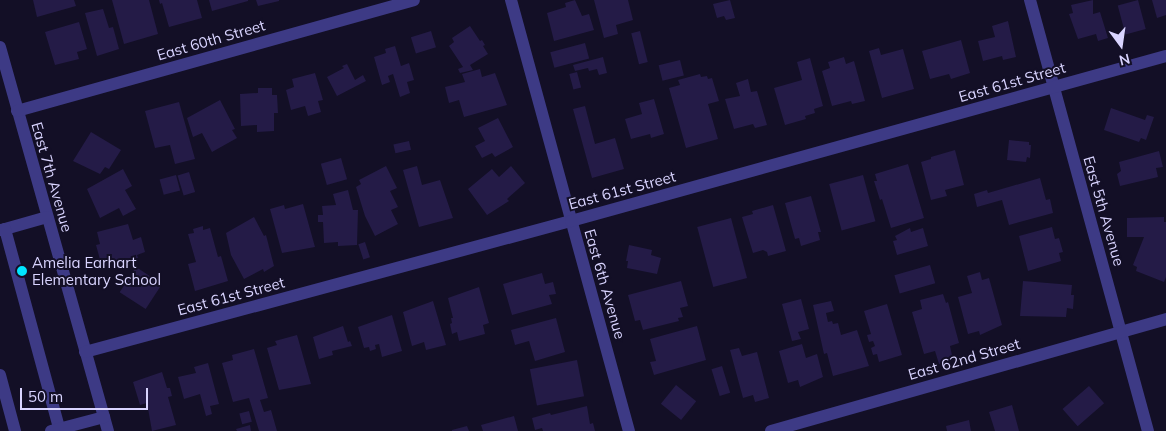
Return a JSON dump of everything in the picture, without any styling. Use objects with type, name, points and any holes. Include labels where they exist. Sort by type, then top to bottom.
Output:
[{"type":"street","name":"East 60th Street","points":[[17,111],[414,0]]},
{"type":"street","name":"East 6th Avenue","points":[[511,0],[630,431]]},
{"type":"street","name":"East 5th Avenue","points":[[1030,0],[1148,431]]},
{"type":"street","name":"East 7th Avenue","points":[[0,47],[108,431]]},
{"type":"street","name":"East 61st Street","points":[[85,352],[571,221],[1166,56]]},
{"type":"street","points":[[47,217],[3,229],[57,430],[104,417]]},
{"type":"street","name":"East 62nd Street","points":[[771,431],[1166,319]]},
{"type":"street","points":[[0,375],[15,431]]},
{"type":"building","points":[[33,0],[74,0],[76,6],[37,17]]},
{"type":"building","points":[[112,0],[149,0],[158,34],[124,44]]},
{"type":"building","points":[[159,0],[197,0],[202,18],[169,27],[162,3],[160,4]]},
{"type":"building","points":[[209,0],[248,0],[248,1],[212,11]]},
{"type":"building","points":[[256,0],[279,0],[279,1],[258,6]]},
{"type":"building","points":[[575,0],[582,16],[589,14],[594,30],[554,41],[547,13],[566,7],[565,3]]},
{"type":"building","points":[[594,0],[628,0],[633,20],[616,25],[618,34],[604,38]]},
{"type":"building","points":[[730,0],[735,18],[726,20],[724,16],[717,18],[713,4]]},
{"type":"building","points":[[1093,0],[1093,14],[1100,12],[1108,38],[1098,41],[1096,34],[1078,39],[1069,14],[1073,13],[1071,5]]},
{"type":"building","points":[[1138,0],[1146,29],[1125,34],[1118,5]]},
{"type":"building","points":[[1152,0],[1166,0],[1166,15],[1157,18]]},
{"type":"building","points":[[103,9],[109,28],[113,27],[119,49],[97,56],[85,13]]},
{"type":"building","points":[[1008,21],[1016,57],[1003,60],[1002,56],[983,61],[978,41],[995,37],[992,26]]},
{"type":"building","points":[[79,22],[87,49],[77,52],[79,59],[55,65],[45,32]]},
{"type":"building","points":[[470,26],[480,41],[482,40],[488,54],[470,65],[473,70],[460,73],[458,69],[463,67],[449,46],[454,42],[452,38]]},
{"type":"building","points":[[431,31],[436,47],[416,53],[411,37]]},
{"type":"building","points":[[640,31],[648,62],[639,64],[631,33]]},
{"type":"building","points":[[961,40],[970,73],[951,79],[949,74],[930,79],[922,51]]},
{"type":"building","points":[[585,43],[589,58],[554,68],[550,52]]},
{"type":"building","points":[[395,46],[401,66],[409,63],[414,80],[407,82],[410,93],[400,97],[393,74],[388,76],[390,82],[382,85],[374,57],[386,53],[385,49]]},
{"type":"building","points":[[879,48],[881,55],[903,49],[914,89],[882,98],[869,51]]},
{"type":"building","points":[[603,57],[607,73],[599,75],[597,69],[589,71],[588,68],[575,71],[573,65]]},
{"type":"building","points":[[844,57],[846,64],[854,61],[865,101],[852,104],[851,101],[832,106],[822,71],[830,68],[828,62]]},
{"type":"building","points":[[810,58],[823,106],[814,109],[815,113],[805,116],[806,119],[785,125],[774,88],[802,80],[797,62]]},
{"type":"building","points":[[680,60],[684,76],[663,81],[659,65]]},
{"type":"building","points":[[347,64],[355,80],[363,75],[366,81],[337,96],[327,77],[344,68],[342,66]]},
{"type":"building","points":[[480,69],[482,77],[495,73],[507,105],[464,117],[459,100],[449,103],[445,87],[465,82],[462,74]]},
{"type":"building","points":[[577,72],[581,87],[573,90],[569,74]]},
{"type":"building","points":[[315,73],[323,100],[318,101],[321,112],[308,116],[305,106],[291,110],[286,90],[294,87],[292,79]]},
{"type":"building","points":[[700,74],[701,77],[707,76],[708,79],[712,78],[719,101],[708,104],[718,139],[686,148],[669,88],[680,85],[678,80]]},
{"type":"building","points":[[748,79],[751,92],[757,91],[767,125],[755,128],[753,124],[734,129],[725,99],[740,96],[736,83]]},
{"type":"building","points":[[258,88],[272,88],[272,95],[277,95],[278,113],[274,113],[274,131],[257,132],[257,125],[241,126],[240,94],[258,93]]},
{"type":"building","points":[[654,99],[664,134],[651,138],[650,134],[631,139],[625,119],[642,114],[639,103]]},
{"type":"building","points":[[220,100],[235,129],[232,130],[237,138],[212,152],[202,133],[193,137],[187,118]]},
{"type":"building","points":[[179,102],[195,159],[175,164],[170,145],[155,148],[145,111]]},
{"type":"building","points":[[585,106],[595,144],[615,138],[624,169],[592,178],[573,109]]},
{"type":"building","points":[[1111,108],[1145,120],[1147,115],[1154,117],[1146,140],[1141,138],[1139,142],[1104,130]]},
{"type":"building","points":[[498,118],[513,147],[495,157],[492,153],[482,158],[475,146],[485,141],[478,128]]},
{"type":"building","points":[[91,132],[121,150],[109,169],[105,167],[100,174],[73,161]]},
{"type":"building","points":[[1009,140],[1029,142],[1029,145],[1031,145],[1030,158],[1027,157],[1026,162],[1007,160]]},
{"type":"building","points":[[409,141],[411,150],[395,153],[393,145]]},
{"type":"building","points":[[955,150],[964,185],[945,190],[947,196],[931,200],[921,162]]},
{"type":"building","points":[[1159,151],[1163,167],[1156,168],[1158,177],[1120,186],[1117,174],[1121,171],[1119,162]]},
{"type":"building","points":[[341,158],[347,179],[327,185],[321,164]]},
{"type":"building","points":[[908,164],[924,218],[891,228],[874,181],[877,181],[875,174]]},
{"type":"building","points":[[386,166],[397,188],[390,191],[398,207],[391,210],[398,224],[375,236],[365,216],[356,187],[361,184],[359,180]]},
{"type":"building","points":[[417,166],[422,185],[440,180],[453,218],[419,227],[403,170]]},
{"type":"building","points":[[511,166],[525,183],[507,199],[509,201],[487,215],[468,189],[492,169],[499,177]]},
{"type":"building","points":[[123,169],[132,186],[125,190],[136,209],[123,216],[119,208],[100,218],[87,189]]},
{"type":"building","points":[[189,172],[195,192],[184,196],[178,176]]},
{"type":"building","points":[[176,175],[180,190],[164,195],[160,179]]},
{"type":"building","points":[[863,175],[875,221],[842,230],[829,184]]},
{"type":"building","points":[[1040,178],[1046,200],[1050,199],[1053,213],[1009,225],[1002,200],[977,207],[974,194],[987,190],[988,193]]},
{"type":"building","points":[[348,190],[353,210],[358,210],[357,245],[338,246],[338,242],[324,243],[323,222],[318,222],[318,215],[323,215],[322,206],[336,205],[333,194]]},
{"type":"building","points":[[811,196],[821,232],[818,232],[820,240],[801,246],[799,238],[795,239],[785,203]]},
{"type":"building","points":[[303,204],[315,247],[282,253],[270,209],[284,205],[285,209]]},
{"type":"building","points":[[773,205],[786,251],[768,256],[767,252],[763,250],[753,253],[742,217],[753,214],[752,211]]},
{"type":"building","points":[[254,217],[264,236],[266,235],[274,266],[264,272],[263,269],[244,279],[231,255],[226,233]]},
{"type":"building","points":[[1164,217],[1164,222],[1166,222],[1166,277],[1164,282],[1136,271],[1137,267],[1133,265],[1144,237],[1127,237],[1127,218]]},
{"type":"building","points":[[731,218],[747,278],[713,287],[697,227]]},
{"type":"building","points":[[128,224],[133,240],[141,237],[145,252],[137,255],[138,258],[102,267],[96,245],[100,244],[97,232]]},
{"type":"building","points":[[203,226],[203,230],[210,228],[218,257],[221,256],[228,281],[195,291],[188,264],[196,262],[188,234],[194,233],[193,229]]},
{"type":"building","points":[[1052,227],[1055,239],[1059,238],[1063,252],[1059,253],[1061,261],[1028,271],[1019,236]]},
{"type":"building","points":[[910,228],[911,232],[923,228],[928,246],[897,255],[893,241],[897,240],[895,236]]},
{"type":"building","points":[[365,242],[370,257],[363,259],[358,244]]},
{"type":"building","points":[[629,245],[652,250],[651,255],[661,258],[657,274],[627,268],[628,261],[626,261]]},
{"type":"building","points":[[930,265],[935,283],[900,293],[894,275]]},
{"type":"building","points":[[136,267],[162,284],[146,309],[120,292]]},
{"type":"building","points":[[980,272],[982,280],[989,278],[1002,325],[980,335],[979,331],[968,334],[958,297],[972,293],[967,276]]},
{"type":"building","points":[[542,273],[545,284],[553,282],[556,294],[549,295],[552,304],[512,315],[503,284]]},
{"type":"building","points":[[681,281],[688,306],[680,308],[683,317],[678,318],[679,321],[643,330],[640,320],[635,321],[628,295]]},
{"type":"building","points":[[1023,281],[1072,285],[1071,295],[1074,295],[1073,309],[1067,308],[1066,317],[1020,316]]},
{"type":"building","points":[[479,287],[489,323],[483,325],[485,334],[459,341],[457,332],[452,334],[450,324],[452,323],[451,318],[453,318],[448,298]]},
{"type":"building","points":[[943,294],[946,303],[948,302],[959,343],[950,346],[953,360],[939,364],[935,351],[924,354],[912,312],[922,309],[920,300]]},
{"type":"building","points":[[801,299],[809,329],[798,332],[801,339],[792,341],[782,304]]},
{"type":"building","points":[[433,301],[446,345],[426,350],[424,342],[412,346],[403,312]]},
{"type":"building","points":[[831,301],[834,311],[826,313],[828,322],[838,323],[841,335],[857,330],[869,366],[833,376],[827,353],[824,354],[813,305]]},
{"type":"building","points":[[887,304],[902,355],[879,362],[877,354],[873,355],[871,348],[875,346],[873,341],[869,342],[867,335],[871,334],[864,311]]},
{"type":"building","points":[[392,315],[402,351],[382,357],[379,344],[375,345],[376,349],[370,351],[369,347],[364,348],[358,327]]},
{"type":"building","points":[[556,318],[565,352],[535,361],[529,341],[515,345],[511,330]]},
{"type":"building","points":[[343,326],[348,342],[350,341],[352,346],[332,351],[333,355],[319,359],[313,337]]},
{"type":"building","points":[[697,326],[706,360],[654,375],[650,362],[656,361],[650,339]]},
{"type":"building","points":[[297,335],[311,384],[279,390],[267,348],[277,345],[275,341]]},
{"type":"building","points":[[802,344],[806,358],[817,354],[823,377],[800,387],[798,380],[788,383],[779,351]]},
{"type":"building","points":[[739,348],[742,356],[757,352],[769,398],[755,402],[753,395],[743,398],[730,350]]},
{"type":"building","points":[[254,349],[268,398],[260,400],[264,412],[271,410],[277,431],[259,431],[249,398],[233,402],[222,363],[233,360],[232,355]]},
{"type":"building","points":[[577,360],[584,396],[537,405],[530,369]]},
{"type":"building","points":[[208,363],[219,404],[210,406],[212,414],[206,416],[200,394],[184,399],[178,377],[196,373],[194,367]]},
{"type":"building","points":[[722,366],[730,393],[720,396],[711,369]]},
{"type":"building","points":[[162,372],[167,388],[170,388],[172,396],[168,397],[176,425],[152,431],[147,403],[140,405],[133,382]]},
{"type":"building","points":[[676,385],[696,401],[681,420],[661,404]]},
{"type":"building","points":[[1089,386],[1104,403],[1078,426],[1063,409]]},
{"type":"building","points":[[1012,405],[1019,431],[995,431],[989,412]]},
{"type":"building","points":[[587,406],[590,424],[593,423],[595,431],[543,431],[542,428],[535,430],[532,418]]},
{"type":"building","points":[[249,411],[252,422],[242,424],[239,414]]},
{"type":"building","points":[[514,416],[518,431],[483,431],[481,425]]},
{"type":"building","points":[[969,420],[971,431],[947,431],[946,426]]},
{"type":"building","points":[[250,425],[251,431],[237,431],[236,429]]},
{"type":"building","points":[[467,426],[469,431],[452,431],[452,430]]},
{"type":"place","name":"Amelia Earhart Elementary School","points":[[22,271]]}]
